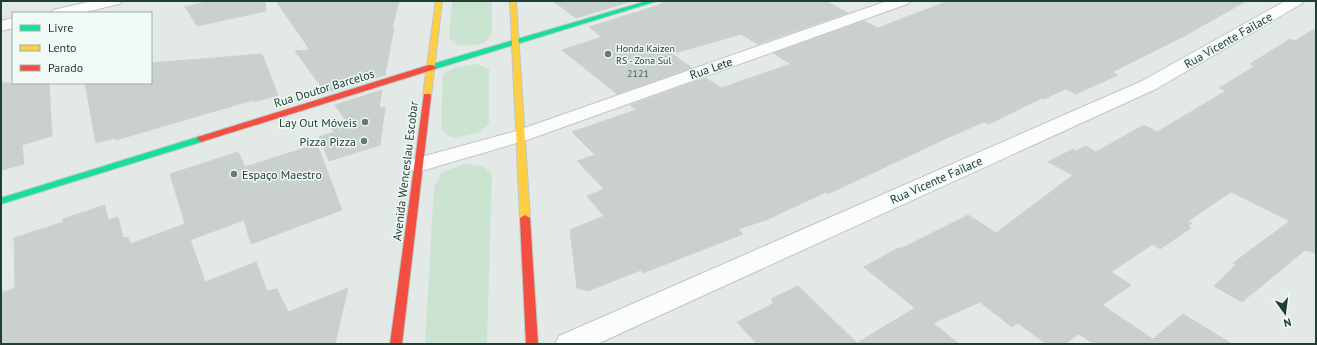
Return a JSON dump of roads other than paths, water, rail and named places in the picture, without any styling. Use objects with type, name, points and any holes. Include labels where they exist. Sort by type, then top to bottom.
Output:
[{"type":"main road","name":"Avenida Wenceslau Escobar","points":[[396,344],[439,1]]},
{"type":"main road","points":[[513,1],[532,344]]},
{"type":"main road","name":"Rua Doutor Barcelos","points":[[1,201],[430,68],[515,44],[654,1]]},
{"type":"street","points":[[64,12],[114,1]]},
{"type":"street","name":"Rua Lete","points":[[418,165],[520,136],[902,1]]},
{"type":"street","name":"Rua Vicente Failace","points":[[569,344],[1149,85],[1296,1]]},
{"type":"street","points":[[1,26],[12,23]]},
{"type":"place","name":"Honda Kaizen RS - Zona Sul","points":[[608,54]]},
{"type":"place","name":"Lay Out Móveis","points":[[365,122]]},
{"type":"place","name":"Pizza Pizza","points":[[364,141]]},
{"type":"place","name":"Espaço Maestro","points":[[234,174]]}]
